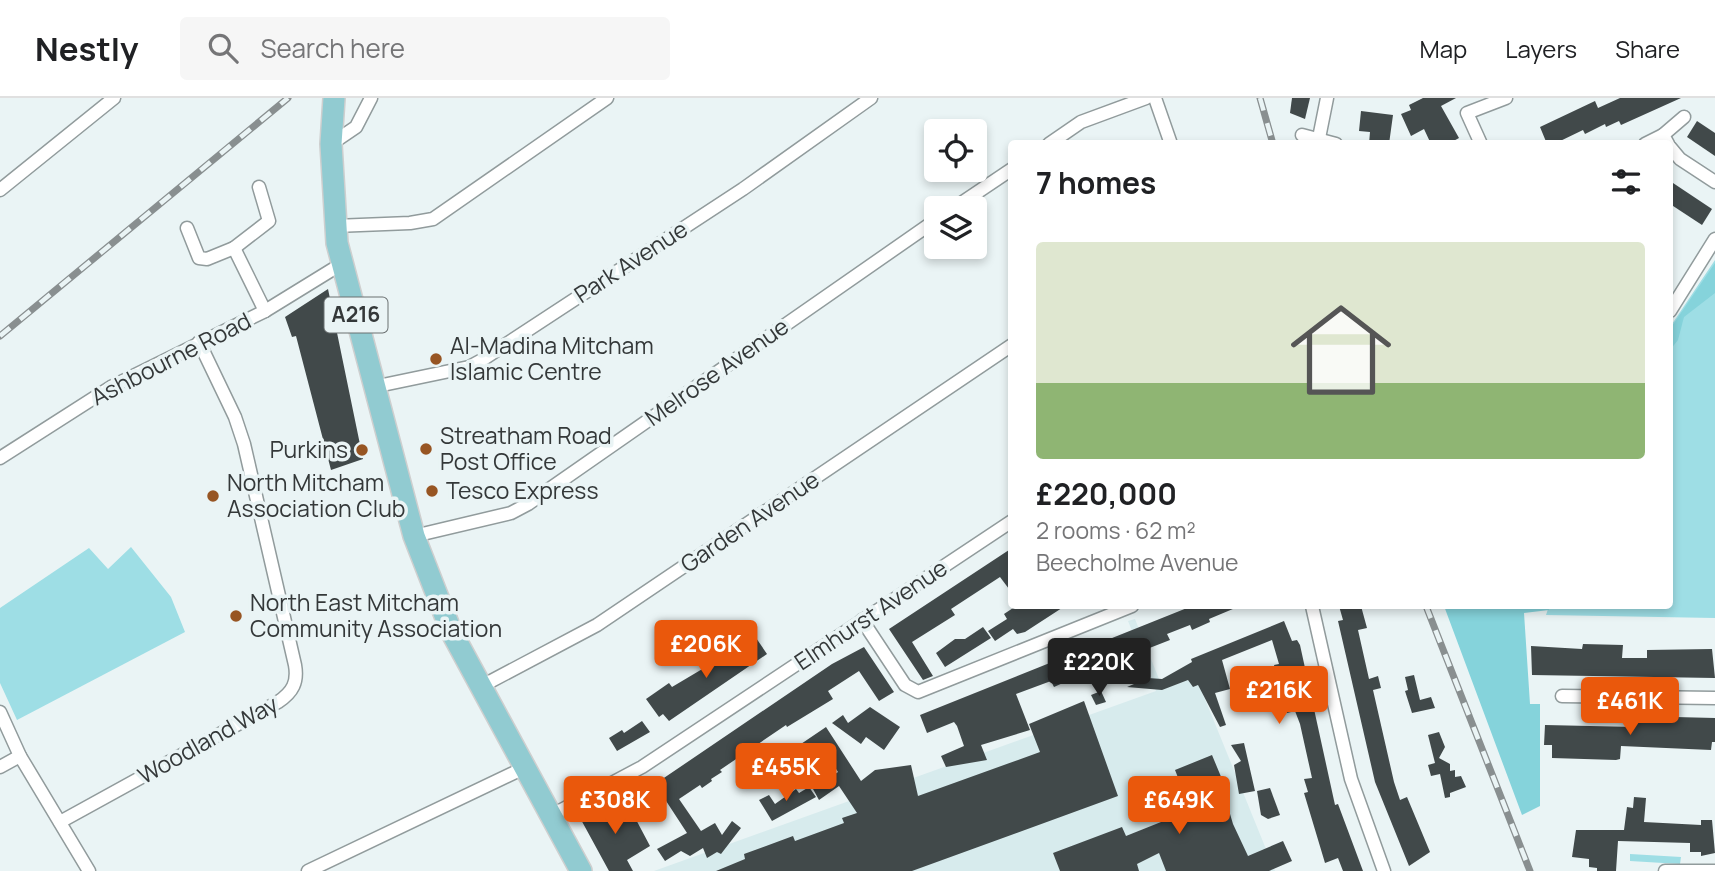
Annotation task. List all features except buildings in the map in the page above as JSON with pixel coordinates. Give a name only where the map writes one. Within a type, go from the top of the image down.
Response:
[{"type":"main road","name":"A216","points":[[334,98],[331,144],[335,226],[373,387],[414,536],[438,602],[480,687],[581,871]]},
{"type":"street","points":[[0,190],[114,98]]},
{"type":"street","points":[[331,144],[356,127],[371,98]]},
{"type":"street","points":[[335,226],[433,219],[607,98]]},
{"type":"street","name":"Park Avenue","points":[[373,387],[469,367],[482,360],[743,189],[871,98]]},
{"type":"street","points":[[1055,140],[1081,122],[1146,98]]},
{"type":"street","points":[[1155,98],[1170,140]]},
{"type":"street","points":[[1320,138],[1327,98]]},
{"type":"street","points":[[1479,140],[1467,113],[1506,98]]},
{"type":"street","points":[[1668,140],[1684,117]]},
{"type":"street","points":[[1302,135],[1325,140]]},
{"type":"street","points":[[1673,149],[1681,159],[1715,182]]},
{"type":"street","points":[[972,196],[1008,172]]},
{"type":"street","points":[[187,228],[199,258],[207,259],[234,248],[269,221],[259,187]]},
{"type":"street","name":"Melrose Avenue","points":[[414,536],[511,513],[528,504],[924,228]]},
{"type":"street","points":[[1673,306],[1715,239]]},
{"type":"street","points":[[234,248],[265,311]]},
{"type":"street","name":"Ashbourne Road","points":[[0,458],[111,387],[265,311],[343,263]]},
{"type":"street","name":"Woodland Way","points":[[60,822],[278,702],[292,691],[296,681],[295,665],[244,444],[235,417],[199,342]]},
{"type":"street","name":"Garden Avenue","points":[[480,687],[597,625],[1008,348]]},
{"type":"street","name":"Elmhurst Avenue","points":[[550,816],[642,767],[1008,525]]},
{"type":"street","points":[[862,620],[905,685],[918,692],[1125,609]]},
{"type":"street","points":[[1313,609],[1351,779],[1384,871]]},
{"type":"street","points":[[1562,696],[1715,698]]},
{"type":"street","points":[[0,712],[19,756],[89,871]]},
{"type":"street","points":[[0,767],[19,756]]},
{"type":"street","points":[[308,871],[524,768]]},
{"type":"street","points":[[1665,871],[1715,871]]},
{"type":"shaded area","points":[[1715,260],[1715,618],[1546,615],[1548,609],[1673,609],[1673,323]]},
{"type":"shaded area","points":[[1715,263],[1715,293],[1684,317],[1678,340],[1673,346],[1673,325]]},
{"type":"shaded area","points":[[131,547],[171,597],[185,632],[17,720],[0,683],[0,608],[89,548],[108,569]]},
{"type":"shaded area","points":[[1445,609],[1549,609],[1524,613],[1530,704],[1540,704],[1540,806],[1522,815]]},
{"type":"shaded area","points":[[1135,619],[1163,689],[1196,677],[1275,871],[654,871],[1156,691],[1128,621]]},
{"type":"shaded area","points":[[1630,854],[1681,857],[1680,864],[1630,861]]},
{"type":"railway","points":[[0,336],[288,98]]},
{"type":"railway","points":[[1260,98],[1272,140]]},
{"type":"railway","points":[[1427,609],[1530,871]]},
{"type":"place","name":"Al-Madina Mitcham Islamic Centre","points":[[436,359]]},
{"type":"place","name":"Streatham Road Post Office","points":[[426,449]]},
{"type":"place","name":"Purkins","points":[[362,450]]},
{"type":"place","name":"Tesco Express","points":[[432,491]]},
{"type":"place","name":"North Mitcham Association Club","points":[[213,496]]},
{"type":"place","name":"North East Mitcham Community Association","points":[[236,616]]}]
